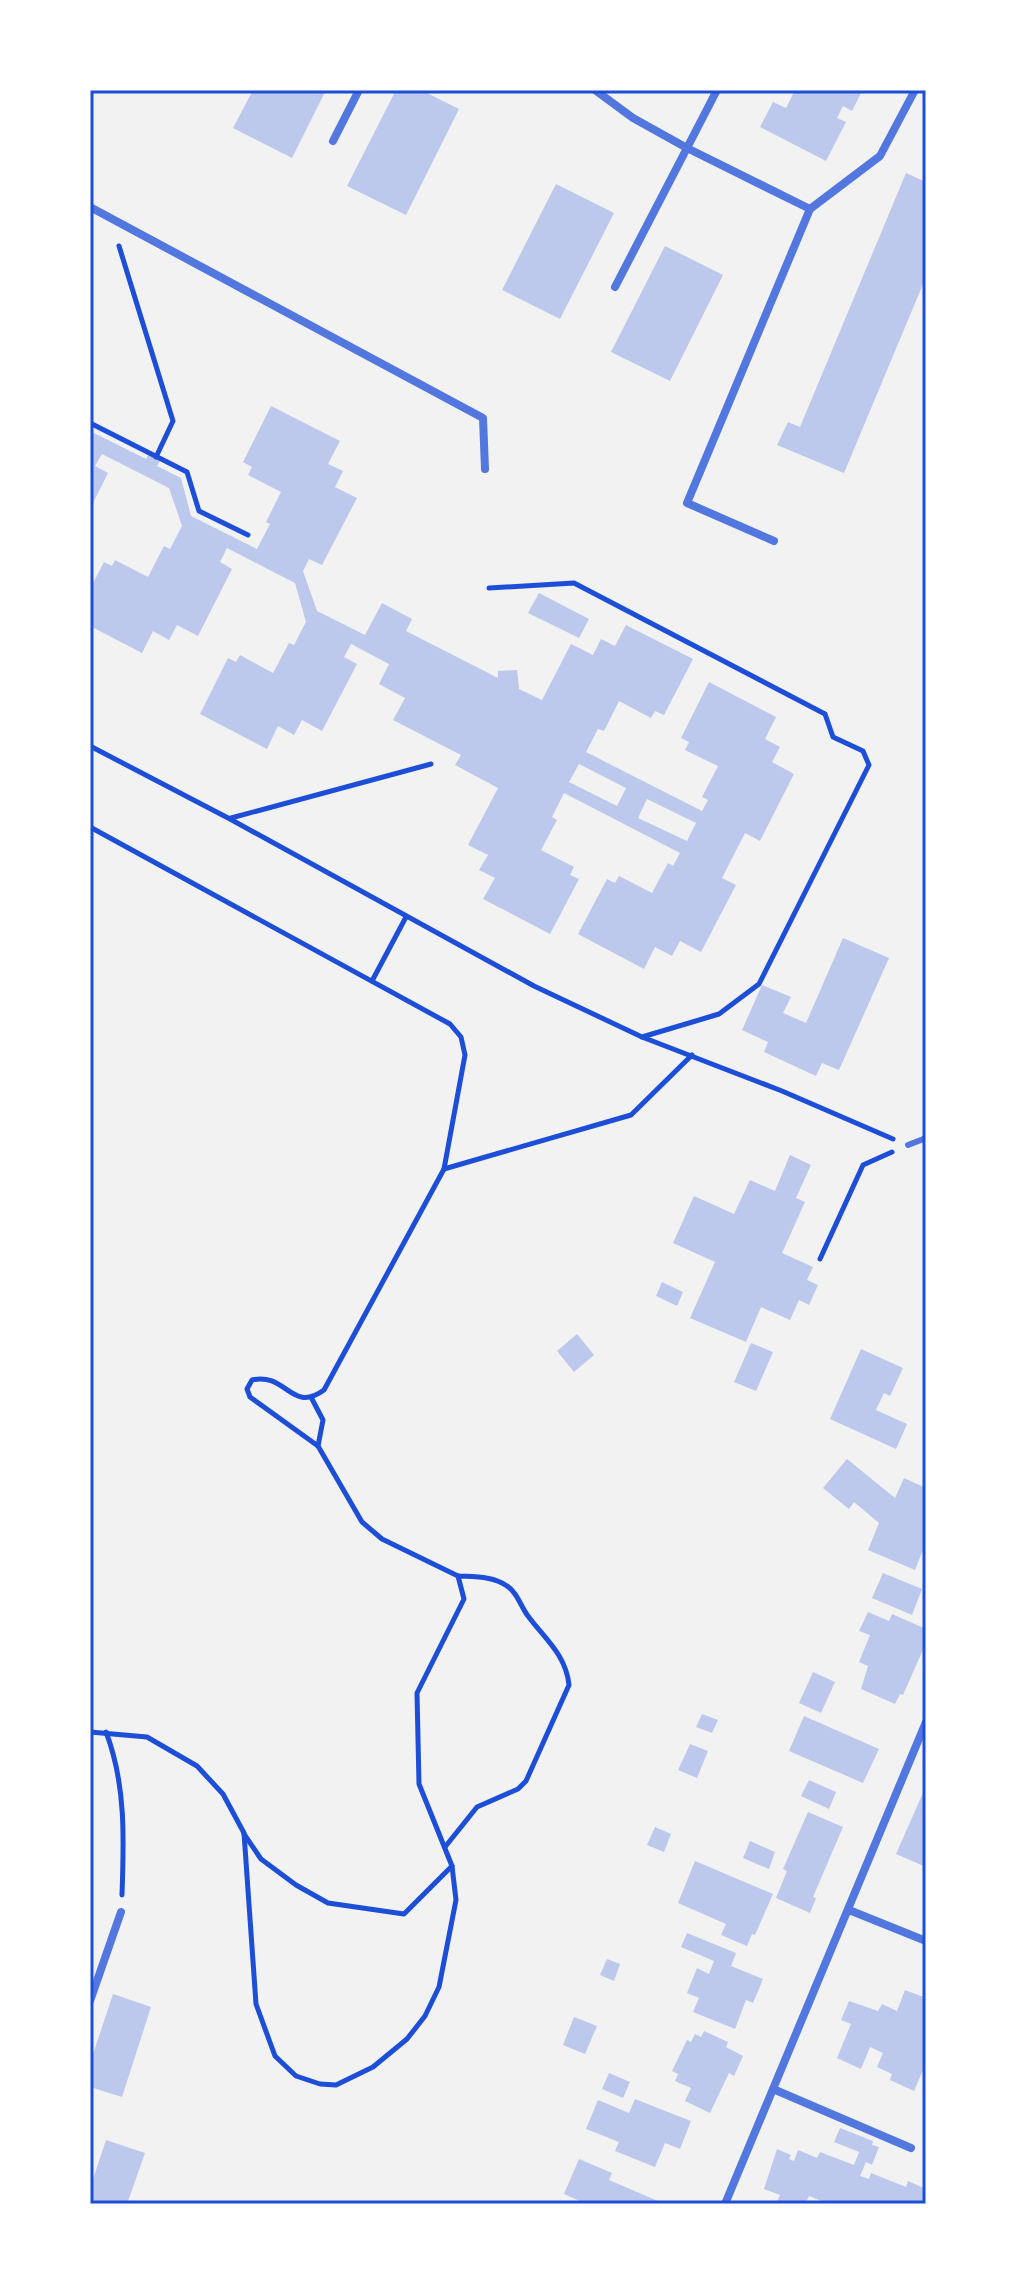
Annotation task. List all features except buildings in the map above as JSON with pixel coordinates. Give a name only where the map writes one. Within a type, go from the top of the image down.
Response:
[{"type":"street","points":[[333,141],[359,90]]},
{"type":"street","points":[[595,90],[633,118],[687,148],[810,209]]},
{"type":"street","points":[[615,287],[717,90]]},
{"type":"street","points":[[774,541],[687,503],[810,209],[880,156],[915,90]]},
{"type":"street","points":[[90,207],[483,418],[485,469]]},
{"type":"street","points":[[725,2204],[926,1722]]},
{"type":"street","points":[[849,1910],[926,1941]]},
{"type":"street","points":[[90,2001],[121,1912]]},
{"type":"street","points":[[773,2089],[911,2148]]},
{"type":"lane","points":[[908,1145],[926,1138]]},
{"type":"path","points":[[111,219],[173,421],[156,457]]},
{"type":"path","points":[[90,423],[187,472],[199,511],[248,535]]},
{"type":"path","points":[[489,588],[574,583],[825,714],[833,737],[863,751],[869,765],[759,984],[719,1014],[642,1037]]},
{"type":"path","points":[[90,755],[92,747],[534,986],[642,1037],[782,1091],[908,1145]]},
{"type":"path","points":[[230,819],[431,764]]},
{"type":"path","points":[[90,827],[450,1024],[461,1037],[465,1055],[444,1169],[324,1390],[312,1399],[299,1398],[277,1382],[259,1378],[252,1380],[247,1389],[250,1397],[318,1446],[362,1522],[382,1539],[458,1576],[493,1579],[510,1587],[526,1615],[555,1647],[567,1669],[569,1685],[526,1781],[518,1789],[477,1807],[444,1847]]},
{"type":"path","points":[[372,981],[406,917]]},
{"type":"path","points":[[444,1169],[631,1115],[692,1055]]},
{"type":"path","points":[[820,1259],[863,1165],[908,1145]]},
{"type":"path","points":[[312,1399],[323,1420],[318,1446]]},
{"type":"path","points":[[244,1833],[256,2004],[275,2056],[296,2076],[320,2084],[336,2085],[373,2067],[407,2039],[425,2016],[439,1987],[456,1900],[452,1866],[419,1784],[417,1693],[464,1599],[458,1576]]},
{"type":"path","points":[[90,1732],[147,1737],[197,1766],[223,1794],[261,1859],[296,1885],[328,1903],[404,1914],[452,1866]]},
{"type":"path","points":[[106,1732],[115,1754],[120,1784],[124,1841],[121,1912]]}]
